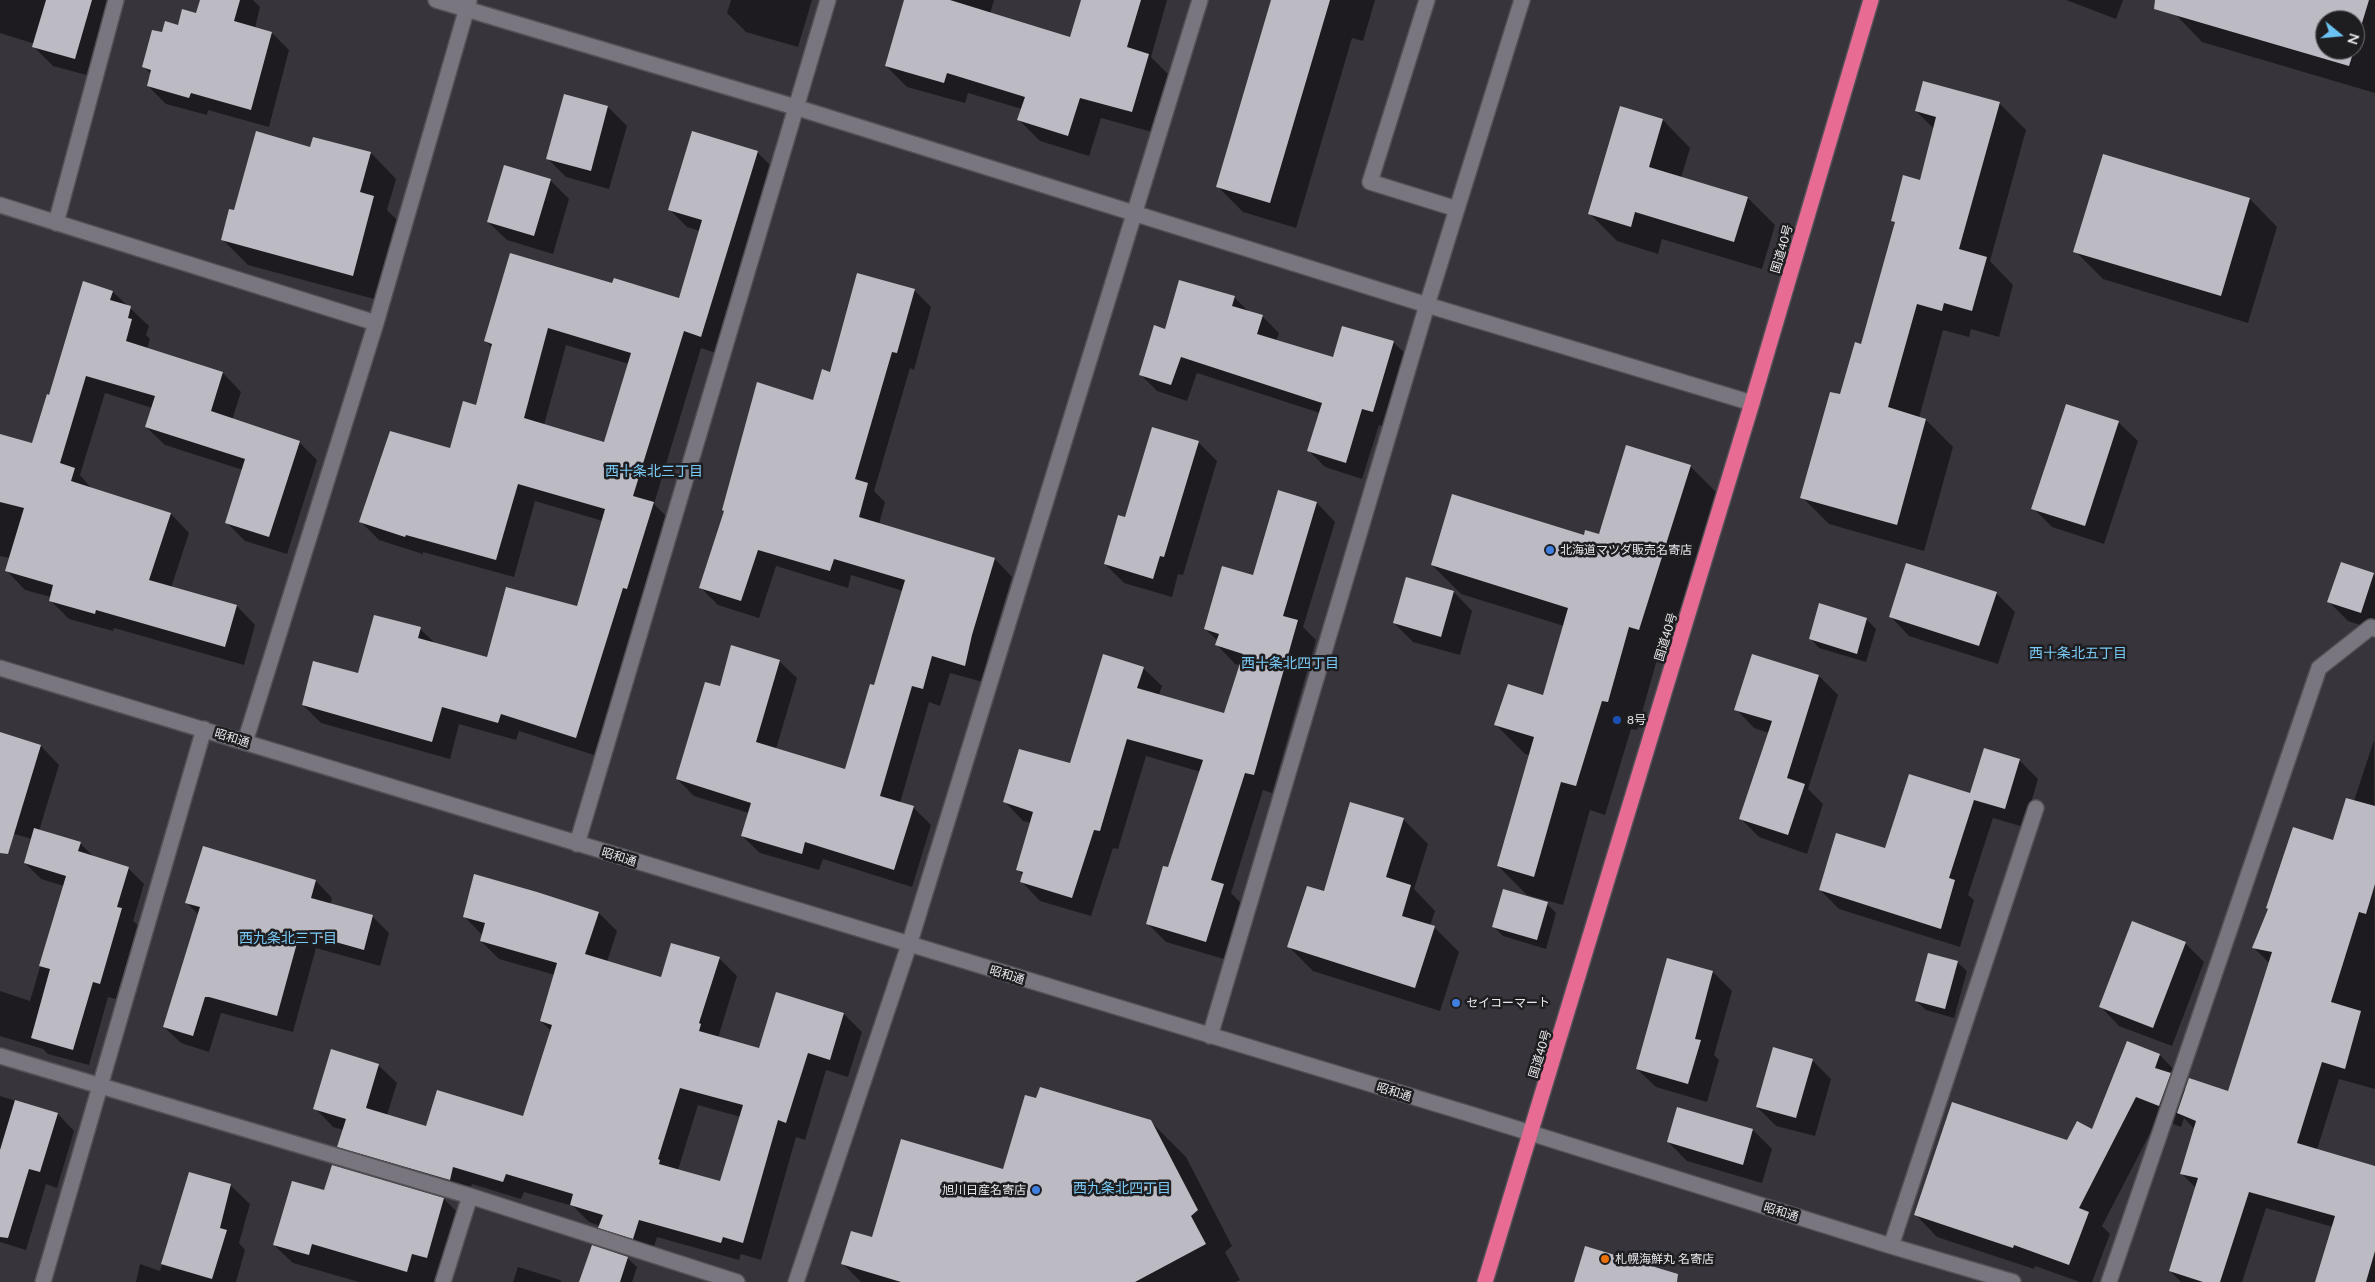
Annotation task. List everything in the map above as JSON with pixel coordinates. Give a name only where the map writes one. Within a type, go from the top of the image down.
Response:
[{"type":"highway","name":"国道40号","points":[[1485,1282],[1532,1133],[1752,403],[1870,0]]},
{"type":"street","points":[[56,223],[116,0]]},
{"type":"street","points":[[436,0],[468,5],[1135,212],[1427,305],[1752,403]]},
{"type":"street","points":[[577,844],[828,0]]},
{"type":"street","points":[[796,1282],[908,945],[1200,0]]},
{"type":"street","points":[[1426,0],[1370,182],[1457,209]]},
{"type":"street","points":[[1210,1036],[1427,305],[1522,0]]},
{"type":"street","points":[[245,742],[376,323],[468,5]]},
{"type":"street","points":[[0,205],[376,323]]},
{"type":"street","points":[[2109,1282],[2319,668],[2371,627],[2375,629]]},
{"type":"street","name":"昭和通","points":[[0,668],[1532,1133],[1891,1246],[2013,1282]]},
{"type":"street","points":[[42,1282],[101,1086],[204,729]]},
{"type":"street","points":[[1891,1246],[2036,808]]},
{"type":"street","points":[[0,1056],[470,1196],[737,1282]]},
{"type":"street","points":[[443,1282],[470,1196]]},
{"type":"building","points":[[46,0],[92,0],[75,59],[32,47]]},
{"type":"building","points":[[200,0],[240,0],[234,21],[272,32],[251,110],[191,93],[189,98],[147,86],[151,70],[142,67],[152,30],[162,32],[165,21],[178,25],[182,9],[196,13]]},
{"type":"building","points":[[904,0],[950,0],[1070,37],[1081,0],[1141,0],[1127,47],[1149,54],[1132,112],[1080,98],[1068,136],[1017,120],[1025,97],[947,73],[944,83],[885,66]]},
{"type":"building","points":[[1271,0],[1330,0],[1270,203],[1216,187]]},
{"type":"building","points":[[2155,0],[2369,0],[2365,13],[2365,10],[2315,10],[2315,56],[2154,9]]},
{"type":"building","points":[[2328,60],[2351,60],[2349,66]]},
{"type":"building","points":[[1923,81],[2000,102],[1959,249],[1987,257],[1972,311],[1944,303],[1942,311],[1917,304],[1888,407],[1926,419],[1897,525],[1800,498],[1830,392],[1840,394],[1855,342],[1861,344],[1895,222],[1891,221],[1903,175],[1920,180],[1936,117],[1915,111]]},
{"type":"building","points":[[564,94],[608,106],[591,171],[546,159]]},
{"type":"building","points":[[1620,106],[1663,119],[1649,167],[1748,197],[1734,242],[1635,212],[1631,227],[1588,214]]},
{"type":"building","points":[[256,131],[310,147],[313,137],[371,152],[360,192],[374,196],[353,276],[221,240],[229,209],[234,210]]},
{"type":"building","points":[[692,131],[758,151],[701,337],[684,331],[633,496],[654,502],[627,589],[623,588],[576,738],[501,714],[498,723],[442,707],[432,742],[302,705],[313,661],[358,673],[374,615],[421,627],[418,638],[487,657],[506,587],[577,606],[605,509],[518,484],[496,560],[406,535],[405,537],[359,522],[390,431],[450,448],[463,401],[476,405],[492,344],[484,341],[510,253],[612,283],[614,278],[679,298],[702,220],[668,210]],"holes":[[[548,328],[631,353],[604,442],[524,418]]]},
{"type":"building","points":[[2103,154],[2250,198],[2221,296],[2073,252]]},
{"type":"building","points":[[504,165],[551,179],[534,236],[487,222]]},
{"type":"building","points":[[857,273],[915,289],[897,353],[892,352],[855,479],[868,483],[859,517],[995,558],[972,635],[965,666],[932,656],[923,689],[912,686],[880,796],[914,806],[894,870],[805,842],[802,854],[741,836],[751,803],[676,779],[705,682],[720,686],[731,645],[780,660],[756,742],[845,769],[870,684],[874,685],[905,580],[834,559],[830,571],[758,550],[741,601],[699,588],[724,511],[722,510],[757,382],[813,400],[822,369],[830,372]]},
{"type":"building","points":[[1179,280],[1235,296],[1232,306],[1263,315],[1257,334],[1333,357],[1342,326],[1394,341],[1373,412],[1362,409],[1346,463],[1307,451],[1322,403],[1181,357],[1171,385],[1139,375],[1154,325],[1165,329]]},
{"type":"building","points":[[83,281],[113,291],[110,300],[131,306],[128,318],[132,319],[126,341],[223,372],[211,411],[300,441],[269,537],[225,523],[245,459],[145,427],[155,396],[86,376],[60,463],[75,468],[71,481],[171,513],[149,580],[237,605],[225,647],[96,610],[95,614],[49,601],[53,585],[5,571],[24,508],[0,502],[0,434],[32,443],[47,394],[49,395]]},
{"type":"building","points":[[2066,404],[2119,421],[2085,526],[2031,509]]},
{"type":"building","points":[[1152,427],[1199,441],[1164,557],[1160,556],[1153,579],[1104,564],[1118,515],[1125,517]]},
{"type":"building","points":[[1626,445],[1691,465],[1639,630],[1629,627],[1608,702],[1602,701],[1576,786],[1561,782],[1534,877],[1497,866],[1534,737],[1494,725],[1508,684],[1543,695],[1568,608],[1431,565],[1452,494],[1584,535],[1585,530],[1599,534]]},
{"type":"building","points":[[1278,490],[1317,502],[1283,616],[1298,620],[1254,775],[1245,773],[1211,880],[1224,884],[1206,942],[1146,924],[1163,866],[1168,867],[1203,760],[1127,739],[1100,831],[1094,830],[1072,898],[1020,882],[1023,872],[1016,870],[1033,812],[1003,802],[1019,749],[1070,763],[1103,654],[1144,667],[1137,688],[1224,713],[1243,654],[1215,645],[1219,634],[1204,629],[1222,566],[1253,575]]},
{"type":"building","points":[[2341,562],[2374,573],[2361,613],[2327,602]]},
{"type":"building","points":[[1906,563],[1997,592],[1979,646],[1889,617]]},
{"type":"building","points":[[1406,577],[1454,591],[1441,637],[1393,623]]},
{"type":"building","points":[[1819,603],[1867,618],[1857,654],[1809,639]]},
{"type":"building","points":[[1752,654],[1819,675],[1787,778],[1805,784],[1788,835],[1739,819],[1772,721],[1734,710]]},
{"type":"building","points":[[0,732],[41,745],[8,854],[0,853]]},
{"type":"building","points":[[1984,748],[2020,759],[2005,809],[1974,800],[1949,878],[1955,880],[1941,929],[1819,890],[1836,833],[1885,848],[1909,774],[1970,793]]},
{"type":"building","points":[[2346,798],[2375,806],[2375,884],[2366,914],[2359,912],[2331,1002],[2361,1011],[2345,1069],[2322,1062],[2297,1143],[2375,1166],[2375,1251],[2366,1282],[2315,1282],[2335,1216],[2249,1192],[2220,1282],[2203,1282],[2169,1271],[2198,1178],[2180,1174],[2196,1121],[2177,1113],[2189,1078],[2228,1091],[2272,952],[2252,948],[2268,909],[2266,908],[2293,827],[2333,840]]},
{"type":"building","points":[[1350,802],[1404,818],[1386,877],[1411,885],[1402,916],[1435,926],[1415,988],[1287,947],[1307,886],[1324,891]]},
{"type":"building","points":[[34,828],[81,842],[78,851],[129,867],[117,907],[122,908],[100,984],[93,982],[73,1050],[31,1038],[50,969],[39,966],[66,876],[24,863]]},
{"type":"building","points":[[203,846],[316,880],[311,898],[373,915],[364,950],[300,932],[277,1016],[205,997],[193,1036],[163,1027],[200,907],[185,903]]},
{"type":"building","points":[[474,874],[599,912],[585,954],[661,977],[671,943],[720,957],[699,1023],[701,1024],[699,1031],[759,1048],[776,992],[844,1013],[830,1060],[808,1053],[786,1123],[778,1120],[743,1243],[723,1237],[721,1243],[639,1220],[633,1239],[598,1228],[603,1215],[570,1205],[573,1194],[506,1174],[503,1182],[453,1167],[450,1180],[337,1147],[346,1119],[313,1109],[331,1049],[379,1064],[366,1108],[426,1126],[437,1090],[523,1116],[552,1025],[540,1021],[557,963],[480,941],[485,923],[463,917]],"holes":[[[680,1088],[743,1105],[720,1181],[659,1164],[660,1160],[658,1159]]]},
{"type":"building","points":[[1503,889],[1548,902],[1537,940],[1492,927]]},
{"type":"building","points":[[2132,921],[2186,942],[2153,1028],[2099,1007]]},
{"type":"building","points":[[1928,953],[1958,961],[1945,1009],[1915,1001]]},
{"type":"building","points":[[1667,958],[1713,971],[1695,1039],[1701,1040],[1688,1084],[1636,1069]]},
{"type":"building","points":[[2127,1041],[2160,1054],[2155,1068],[2171,1073],[2159,1106],[2136,1097],[2079,1208],[2089,1212],[2069,1265],[2014,1245],[2013,1248],[1914,1215],[1952,1102],[2067,1140],[2077,1121],[2092,1129]]},
{"type":"building","points":[[1773,1047],[1813,1059],[1796,1118],[1756,1107]]},
{"type":"building","name":"旭川日産名寄店","points":[[1040,1087],[1151,1120],[1198,1210],[1191,1216],[1206,1244],[1135,1282],[901,1282],[841,1264],[851,1231],[872,1237],[901,1139],[1003,1169],[1025,1095],[1036,1098]]},
{"type":"building","points":[[15,1100],[58,1113],[40,1172],[29,1169],[8,1238],[0,1237],[0,1150]]},
{"type":"building","points":[[1677,1107],[1753,1129],[1743,1165],[1667,1142]]},
{"type":"building","points":[[332,1165],[444,1198],[427,1258],[412,1254],[407,1272],[312,1244],[309,1255],[273,1245],[292,1181],[324,1190]]},
{"type":"building","points":[[189,1172],[231,1184],[220,1228],[227,1230],[212,1279],[161,1264]]},
{"type":"building","points":[[592,1245],[628,1257],[620,1282],[579,1282]]},
{"type":"building","name":"札幌海鮮丸 名寄店","points":[[1585,1246],[1678,1274],[1677,1282],[1574,1282]]},
{"type":"place","name":"北海道マツダ販売名寄店","points":[[1550,550]]},
{"type":"place","name":"8号","points":[[1617,720]]},
{"type":"place","name":"セイコーマート","points":[[1456,1003]]},
{"type":"place","name":"旭川日産名寄店","points":[[1036,1190]]},
{"type":"place","name":"札幌海鮮丸 名寄店","points":[[1605,1259]]},
{"type":"district","name":"西十条北三丁目","points":[[654,471]]},
{"type":"district","name":"西十条北五丁目","points":[[2078,653]]},
{"type":"district","name":"西十条北四丁目","points":[[1290,663]]},
{"type":"district","name":"西九条北三丁目","points":[[288,938]]},
{"type":"district","name":"西九条北四丁目","points":[[1122,1188]]}]
